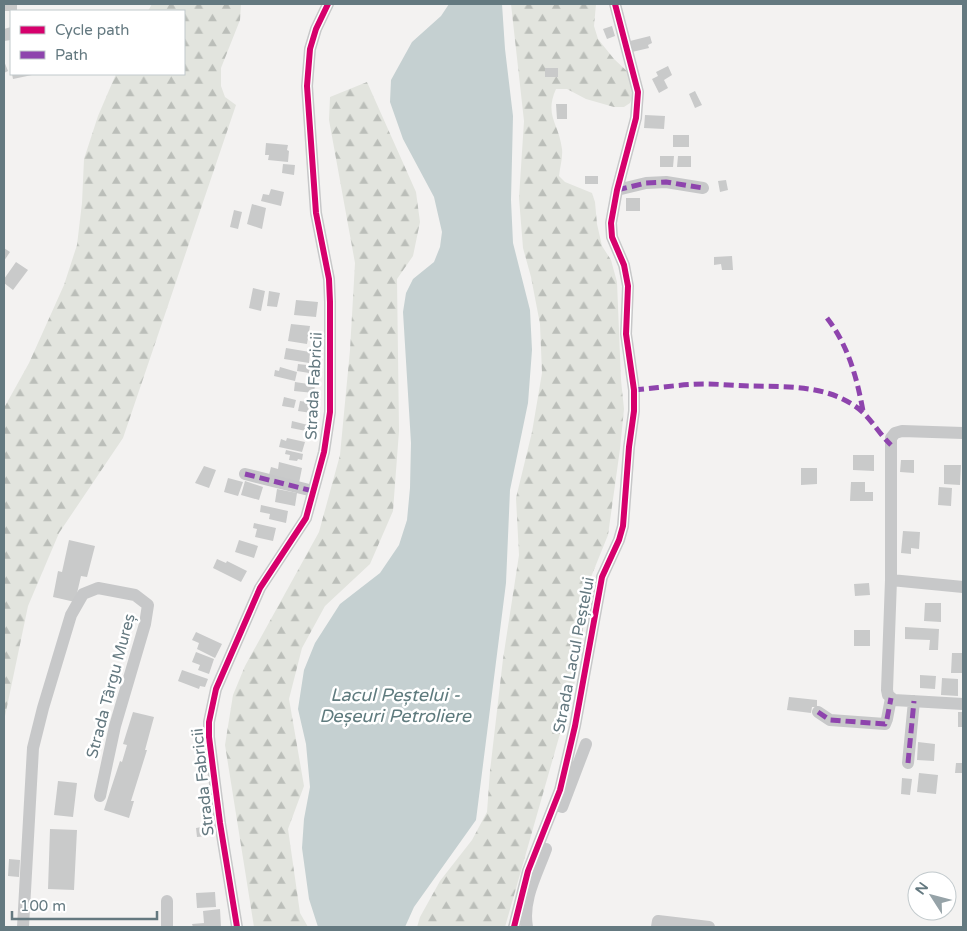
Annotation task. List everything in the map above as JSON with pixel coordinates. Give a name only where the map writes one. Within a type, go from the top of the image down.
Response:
[{"type":"street","name":"Strada Fabricii","points":[[237,927],[220,823],[209,737],[209,722],[216,689],[255,598],[306,518],[324,452],[330,412],[329,279],[316,213],[306,86],[310,49],[328,4]]},
{"type":"street","name":"Strada Lacul Peștelui","points":[[514,927],[528,871],[560,790],[602,577],[619,540],[623,526],[629,446],[634,411],[634,390],[626,334],[628,286],[624,265],[612,237],[611,223],[617,190],[636,118],[638,92],[615,4]]},
{"type":"street","points":[[617,190],[646,183],[666,182],[703,188]]},
{"type":"street","points":[[818,712],[830,720],[885,724],[891,698],[887,690],[891,580],[891,438],[895,433],[902,431],[963,433]]},
{"type":"street","points":[[246,474],[313,491]]},
{"type":"street","points":[[891,580],[963,587]]},
{"type":"street","name":"Strada Târgu Mureș","points":[[23,927],[33,748],[71,615],[83,594],[98,588],[135,595],[148,605],[145,624],[115,726],[100,796]]},
{"type":"street","points":[[891,698],[894,700],[963,704]]},
{"type":"street","points":[[908,763],[914,701]]},
{"type":"street","points":[[527,927],[525,913],[529,895],[586,744]]},
{"type":"street","points":[[167,901],[167,927]]},
{"type":"street","points":[[657,927],[658,921],[709,927]]},
{"type":"green space","points":[[152,4],[241,4],[240,20],[221,68],[221,86],[225,97],[236,105],[123,438],[59,533],[28,606],[4,721],[4,408],[29,363],[64,285],[77,245],[82,203],[84,159],[98,116],[116,75],[185,75],[185,10],[149,10]]},
{"type":"green space","points":[[511,4],[596,4],[594,26],[598,39],[614,59],[629,73],[634,93],[630,103],[624,107],[614,107],[586,99],[567,89],[556,89],[551,106],[562,149],[559,176],[565,182],[592,193],[602,246],[611,260],[617,282],[624,409],[620,449],[608,535],[591,577],[575,681],[505,927],[417,927],[420,917],[440,881],[472,840],[487,812],[503,659],[519,555],[516,498],[532,432],[542,373],[540,324],[523,248],[519,198],[524,121]]},
{"type":"green space","points":[[367,82],[416,192],[420,222],[413,256],[397,279],[399,431],[393,511],[370,564],[325,606],[302,648],[289,699],[304,786],[288,829],[300,913],[308,927],[254,927],[225,745],[233,695],[245,666],[319,532],[340,455],[350,350],[355,263],[329,120],[330,97]]},
{"type":"water","name":"Lacul Peștelui - Deșeuri Petroliere","points":[[449,4],[502,4],[513,116],[511,200],[513,243],[530,310],[532,350],[528,403],[510,490],[506,583],[476,820],[414,907],[405,927],[318,927],[309,899],[302,848],[304,819],[310,787],[306,744],[298,709],[304,670],[315,643],[340,604],[380,573],[399,545],[407,520],[411,443],[403,312],[406,293],[413,279],[434,262],[440,247],[442,232],[434,197],[403,139],[390,102],[391,80],[412,42],[441,16]]},
{"type":"building","points":[[4,4],[17,4],[17,10],[4,11]]},
{"type":"building","points":[[612,26],[615,36],[607,39],[603,29]]},
{"type":"building","points":[[10,27],[10,40],[4,41],[4,29]]},
{"type":"building","points":[[650,36],[652,43],[648,45],[649,48],[632,52],[630,41]]},
{"type":"building","points":[[4,61],[8,71],[4,73]]},
{"type":"building","points":[[668,66],[672,75],[664,80],[668,88],[659,93],[652,79],[658,76],[656,72]]},
{"type":"building","points":[[545,68],[558,68],[558,77],[545,77]]},
{"type":"building","points":[[12,75],[32,75],[13,79]]},
{"type":"building","points":[[695,91],[702,105],[695,108],[689,94]]},
{"type":"building","points":[[556,104],[567,104],[567,119],[557,119]]},
{"type":"building","points":[[645,115],[665,116],[664,129],[644,128]]},
{"type":"building","points":[[673,135],[689,135],[689,147],[673,147]]},
{"type":"building","points":[[266,143],[288,145],[288,162],[268,160],[269,155],[265,155]]},
{"type":"building","points":[[660,156],[674,156],[673,167],[660,167]]},
{"type":"building","points":[[678,156],[691,156],[691,167],[677,167]]},
{"type":"building","points":[[283,164],[295,165],[294,175],[282,173]]},
{"type":"building","points":[[585,176],[598,176],[598,184],[585,184]]},
{"type":"building","points":[[726,180],[728,190],[720,192],[718,181]]},
{"type":"building","points":[[271,189],[284,192],[281,206],[261,201],[263,194],[269,195]]},
{"type":"building","points":[[626,198],[640,198],[640,211],[626,211]]},
{"type":"building","points":[[252,204],[266,208],[262,229],[247,224]]},
{"type":"building","points":[[234,210],[242,212],[238,229],[230,227]]},
{"type":"building","points":[[4,248],[10,252],[4,261]]},
{"type":"building","points":[[732,256],[733,270],[722,270],[721,264],[714,265],[714,257]]},
{"type":"building","points":[[16,262],[28,270],[13,290],[4,283],[4,279]]},
{"type":"building","points":[[253,288],[265,291],[261,311],[249,308]]},
{"type":"building","points":[[269,291],[280,293],[277,307],[267,306]]},
{"type":"building","points":[[296,300],[318,302],[316,317],[294,315]]},
{"type":"building","points":[[291,324],[310,326],[307,344],[288,341]]},
{"type":"building","points":[[286,348],[310,352],[309,363],[284,359]]},
{"type":"building","points":[[298,364],[316,366],[315,374],[297,371]]},
{"type":"building","points":[[280,367],[297,372],[295,381],[274,376],[275,370],[279,371]]},
{"type":"building","points":[[295,382],[315,385],[314,393],[294,391]]},
{"type":"building","points":[[284,397],[296,400],[294,408],[282,406]]},
{"type":"building","points":[[300,401],[319,404],[318,414],[298,411]]},
{"type":"building","points":[[292,421],[308,425],[306,431],[291,428]]},
{"type":"building","points":[[287,438],[305,442],[302,452],[279,447],[281,439],[286,441]]},
{"type":"building","points":[[286,450],[303,454],[302,460],[289,460],[290,455],[285,454]]},
{"type":"building","points":[[853,455],[874,455],[874,471],[853,470]]},
{"type":"building","points":[[901,460],[914,460],[914,473],[900,472]]},
{"type":"building","points":[[279,462],[302,468],[299,483],[269,475],[271,467],[278,469]]},
{"type":"building","points":[[944,465],[961,465],[960,485],[944,484]]},
{"type":"building","points":[[204,466],[216,470],[209,488],[195,483]]},
{"type":"building","points":[[801,468],[817,468],[817,484],[801,485]]},
{"type":"building","points":[[228,478],[243,482],[238,496],[224,492]]},
{"type":"building","points":[[245,481],[263,487],[259,500],[241,495]]},
{"type":"building","points":[[851,482],[865,482],[865,492],[873,492],[873,501],[850,501]]},
{"type":"building","points":[[939,487],[952,488],[951,506],[938,505]]},
{"type":"building","points":[[277,489],[297,493],[295,506],[275,502]]},
{"type":"building","points":[[261,505],[288,511],[286,523],[269,519],[270,514],[260,512]]},
{"type":"building","points":[[254,523],[276,528],[273,541],[255,537],[257,529],[253,528]]},
{"type":"building","points":[[903,531],[920,532],[919,549],[911,548],[911,554],[901,553]]},
{"type":"building","points":[[69,540],[95,546],[87,577],[81,576],[75,602],[53,597],[58,571],[62,572]]},
{"type":"building","points":[[239,540],[258,546],[254,558],[235,552]]},
{"type":"building","points":[[217,559],[226,563],[227,561],[247,571],[241,582],[213,568]]},
{"type":"building","points":[[869,583],[870,595],[855,596],[854,584]]},
{"type":"building","points":[[925,603],[941,603],[941,622],[924,621]]},
{"type":"building","points":[[905,627],[939,629],[938,650],[929,650],[930,640],[905,639]]},
{"type":"building","points":[[854,630],[870,630],[870,646],[854,646]]},
{"type":"building","points":[[196,632],[222,644],[215,658],[197,649],[199,643],[192,640]]},
{"type":"building","points":[[196,652],[214,659],[209,674],[198,670],[200,665],[192,662]]},
{"type":"building","points":[[952,653],[963,653],[962,673],[951,673]]},
{"type":"building","points":[[182,670],[208,679],[205,687],[200,686],[199,689],[178,681]]},
{"type":"building","points":[[920,675],[936,676],[935,689],[920,688]]},
{"type":"building","points":[[942,678],[958,679],[958,696],[941,695]]},
{"type":"building","points":[[789,697],[817,700],[817,707],[812,707],[811,713],[787,710]]},
{"type":"building","points":[[133,712],[154,717],[145,750],[147,750],[131,801],[134,801],[129,818],[104,810],[120,761],[122,762],[127,745],[123,744]]},
{"type":"building","points":[[958,712],[963,712],[963,727],[958,727]]},
{"type":"building","points":[[918,742],[935,744],[934,761],[917,760]]},
{"type":"building","points":[[956,763],[963,763],[963,773],[955,773]]},
{"type":"building","points":[[919,773],[938,775],[936,794],[917,792]]},
{"type":"building","points":[[902,778],[912,779],[910,795],[901,794]]},
{"type":"building","points":[[58,781],[77,783],[73,817],[54,815]]},
{"type":"building","points":[[207,826],[208,836],[197,837],[196,828]]},
{"type":"building","points":[[50,829],[77,830],[74,890],[48,889]]},
{"type":"building","points":[[9,859],[20,860],[19,877],[8,876]]},
{"type":"building","points":[[215,892],[216,907],[197,908],[196,893]]},
{"type":"building","points":[[220,909],[221,927],[193,927],[192,924],[204,923],[203,911]]},
{"type":"marked path","points":[[617,190],[646,183],[666,182],[703,188]]},
{"type":"marked path","points":[[827,318],[841,339],[851,362],[863,411]]},
{"type":"marked path","points":[[634,390],[706,384],[792,387],[818,391],[831,394],[855,406],[891,445]]},
{"type":"marked path","points":[[245,474],[313,491]]},
{"type":"marked path","points":[[818,712],[830,720],[885,724],[891,698]]},
{"type":"marked path","points":[[908,763],[914,701]]},
{"type":"cycle path","points":[[237,927],[220,823],[209,737],[209,722],[216,689],[260,588],[306,518],[324,452],[330,412],[329,279],[316,213],[307,86],[310,49],[316,29],[328,4]]},
{"type":"cycle path","points":[[514,927],[528,871],[560,790],[575,726],[602,577],[619,540],[623,526],[629,447],[634,411],[634,390],[626,334],[628,286],[624,265],[612,237],[611,223],[617,190],[636,118],[638,92],[615,4]]}]
